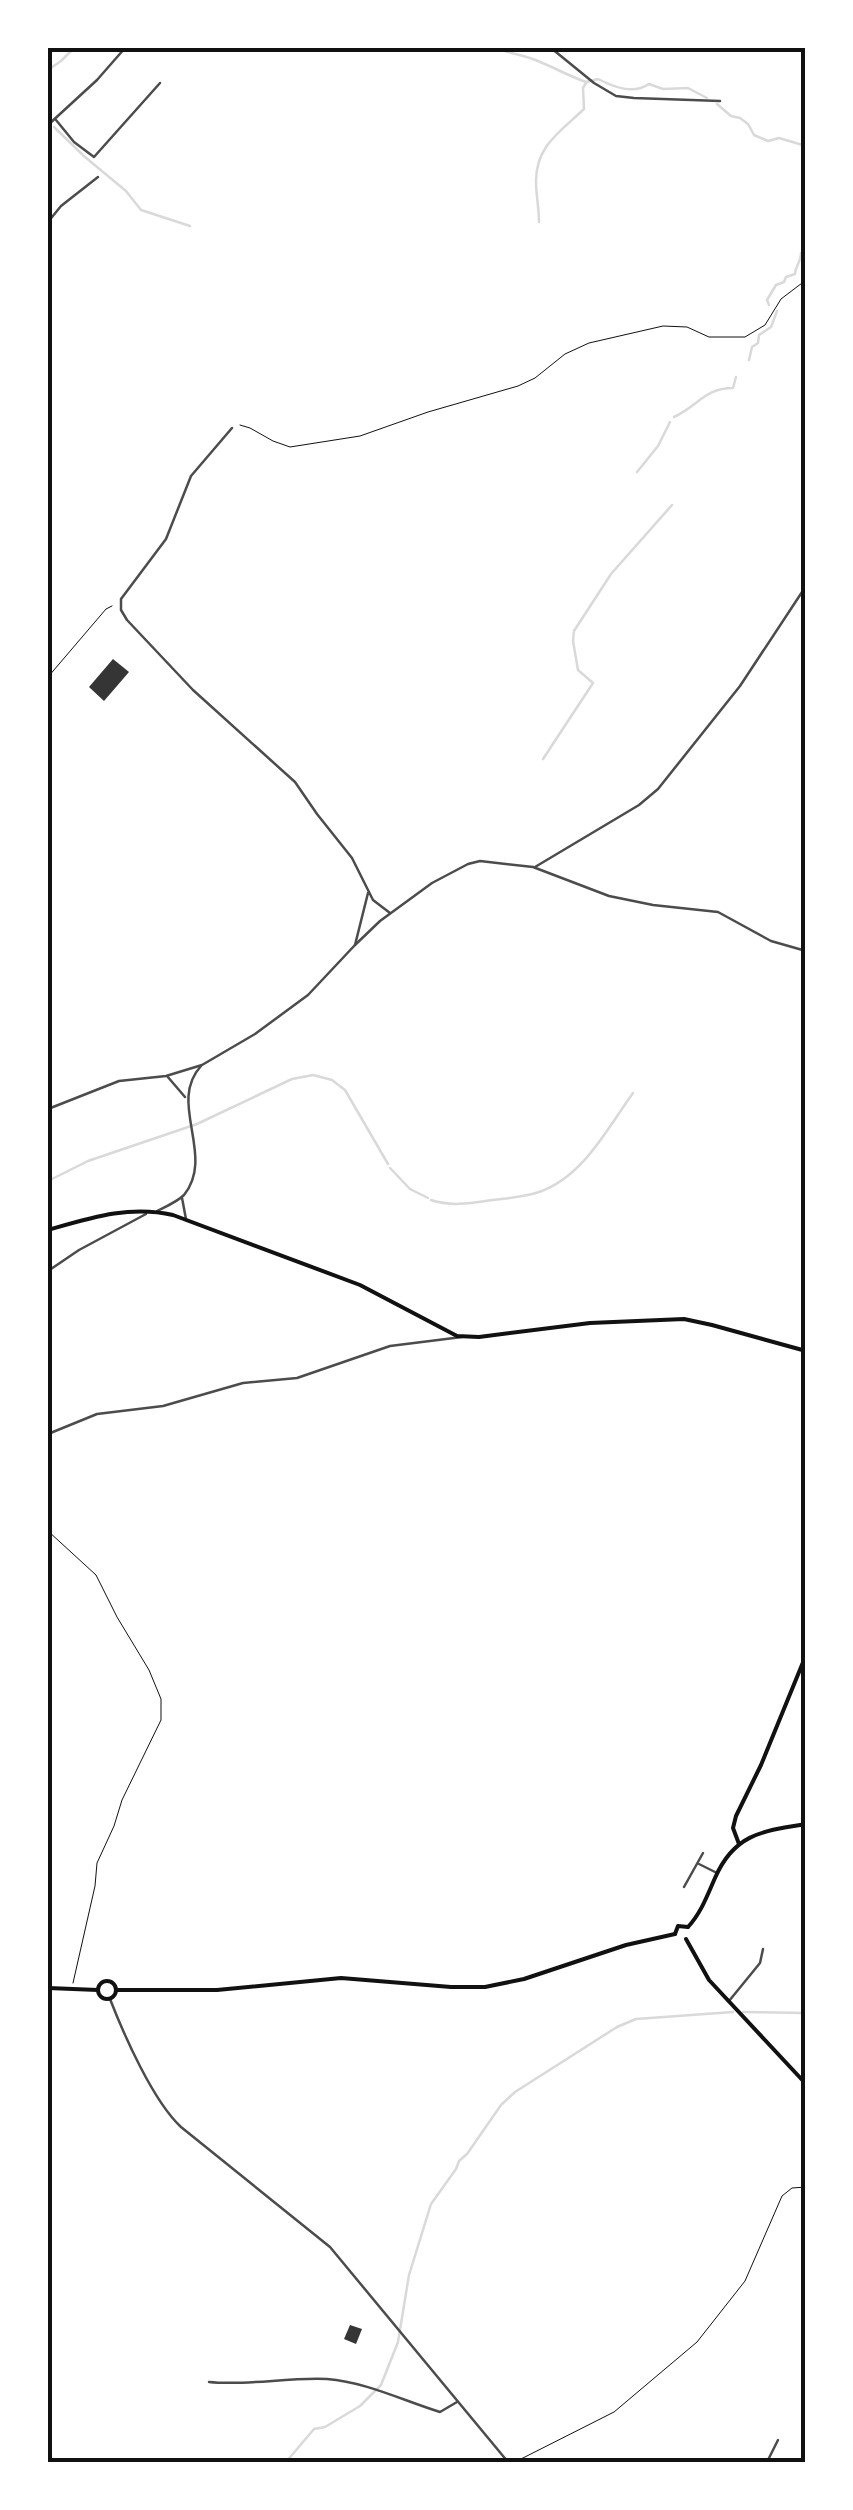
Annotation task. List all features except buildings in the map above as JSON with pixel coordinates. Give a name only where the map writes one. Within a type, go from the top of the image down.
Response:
[{"type":"main road","points":[[48,1230],[116,1212],[154,1211],[360,1286],[464,1337],[590,1323],[684,1320],[712,1324],[806,1352]]},
{"type":"main road","points":[[738,1844],[733,1828],[736,1816],[755,1780],[806,1655]]},
{"type":"main road","points":[[675,1934],[680,1940],[690,1935],[688,1927],[703,1906],[727,1855],[738,1844],[806,1824]]},
{"type":"main road","points":[[675,1934],[678,1926],[688,1927]]},
{"type":"main road","points":[[116,1990],[217,1990],[324,1979],[496,1986],[626,1945],[675,1934]]},
{"type":"main road","points":[[686,1939],[709,1980],[806,2084]]},
{"type":"main road","points":[[98,1990],[107,1982],[116,1990]]},
{"type":"main road","points":[[48,1988],[98,1990]]},
{"type":"main road","points":[[98,1990],[102,1998],[110,1999],[116,1990]]},
{"type":"street","points":[[48,126],[125,48]]},
{"type":"street","points":[[551,48],[610,94],[625,98],[720,101]]},
{"type":"street","points":[[54,118],[93,157],[160,83]]},
{"type":"street","points":[[48,222],[98,177]]},
{"type":"street","points":[[232,428],[190,476],[166,539],[120,604],[127,620],[193,690],[296,782],[352,858],[378,906],[390,913]]},
{"type":"street","points":[[534,868],[658,789],[740,686],[806,586]]},
{"type":"street","points":[[48,1109],[119,1080],[166,1076],[202,1065],[234,1048],[297,1004],[390,913],[437,880],[472,862],[534,868],[609,896],[718,912],[771,941],[806,951]]},
{"type":"street","points":[[355,945],[368,892]]},
{"type":"street","points":[[186,1220],[182,1196],[193,1172],[187,1100],[189,1082],[202,1065]]},
{"type":"street","points":[[166,1076],[187,1100]]},
{"type":"street","points":[[48,1271],[79,1250],[182,1196]]},
{"type":"street","points":[[440,1340],[443,1330]]},
{"type":"street","points":[[48,1434],[92,1415],[163,1406],[244,1383],[297,1378],[390,1346],[464,1337]]},
{"type":"street","points":[[684,1888],[702,1853]]},
{"type":"street","points":[[697,1864],[717,1874]]},
{"type":"street","points":[[728,2002],[762,1961],[763,1949]]},
{"type":"street","points":[[110,1999],[169,2115],[330,2246],[511,2462]]},
{"type":"street","points":[[208,2382],[324,2379],[440,2412],[458,2401]]},
{"type":"street","points":[[767,2462],[778,2440]]},
{"type":"path","points":[[232,428],[246,426],[290,447],[360,436],[518,386],[544,372],[565,354],[589,343],[663,326],[686,327],[709,336],[744,338],[765,325],[781,299],[806,280]]},
{"type":"path","points":[[48,677],[106,609],[120,604]]},
{"type":"path","points":[[48,1531],[96,1575],[161,1699],[161,1720],[97,1863],[72,1989]]},
{"type":"path","points":[[511,2462],[614,2412],[692,2346],[745,2281],[782,2196],[792,2188],[806,2187]]},
{"type":"waterway","points":[[48,70],[74,48]]},
{"type":"waterway","points":[[497,48],[586,82],[598,79],[630,89],[649,84],[663,89],[688,88],[707,98]]},
{"type":"waterway","points":[[539,222],[536,181],[540,158],[551,140],[584,109],[586,83]]},
{"type":"waterway","points":[[717,104],[748,124],[754,135],[806,146]]},
{"type":"waterway","points":[[54,127],[126,191],[141,210],[190,226]]},
{"type":"waterway","points":[[769,305],[767,300],[776,285],[795,274],[801,253],[806,250]]},
{"type":"waterway","points":[[749,360],[752,347],[758,343],[759,335],[771,327],[777,311]]},
{"type":"waterway","points":[[674,417],[709,394],[733,388],[736,377]]},
{"type":"waterway","points":[[637,472],[658,446],[670,422]]},
{"type":"waterway","points":[[543,759],[593,683],[578,670],[574,631],[611,574],[672,505]]},
{"type":"waterway","points":[[48,1181],[88,1161],[197,1124],[292,1079],[313,1075],[332,1080],[345,1090],[388,1164]]},
{"type":"waterway","points":[[431,1200],[477,1202],[528,1195],[555,1185],[593,1150],[633,1093]]},
{"type":"waterway","points":[[390,1168],[410,1189],[428,1198]]},
{"type":"waterway","points":[[286,2462],[314,2429],[325,2427],[360,2406],[381,2385],[398,2342],[409,2275],[431,2204],[501,2105],[617,2027],[636,2019],[733,2012]]},
{"type":"waterway","points":[[743,2012],[806,2013]]}]
